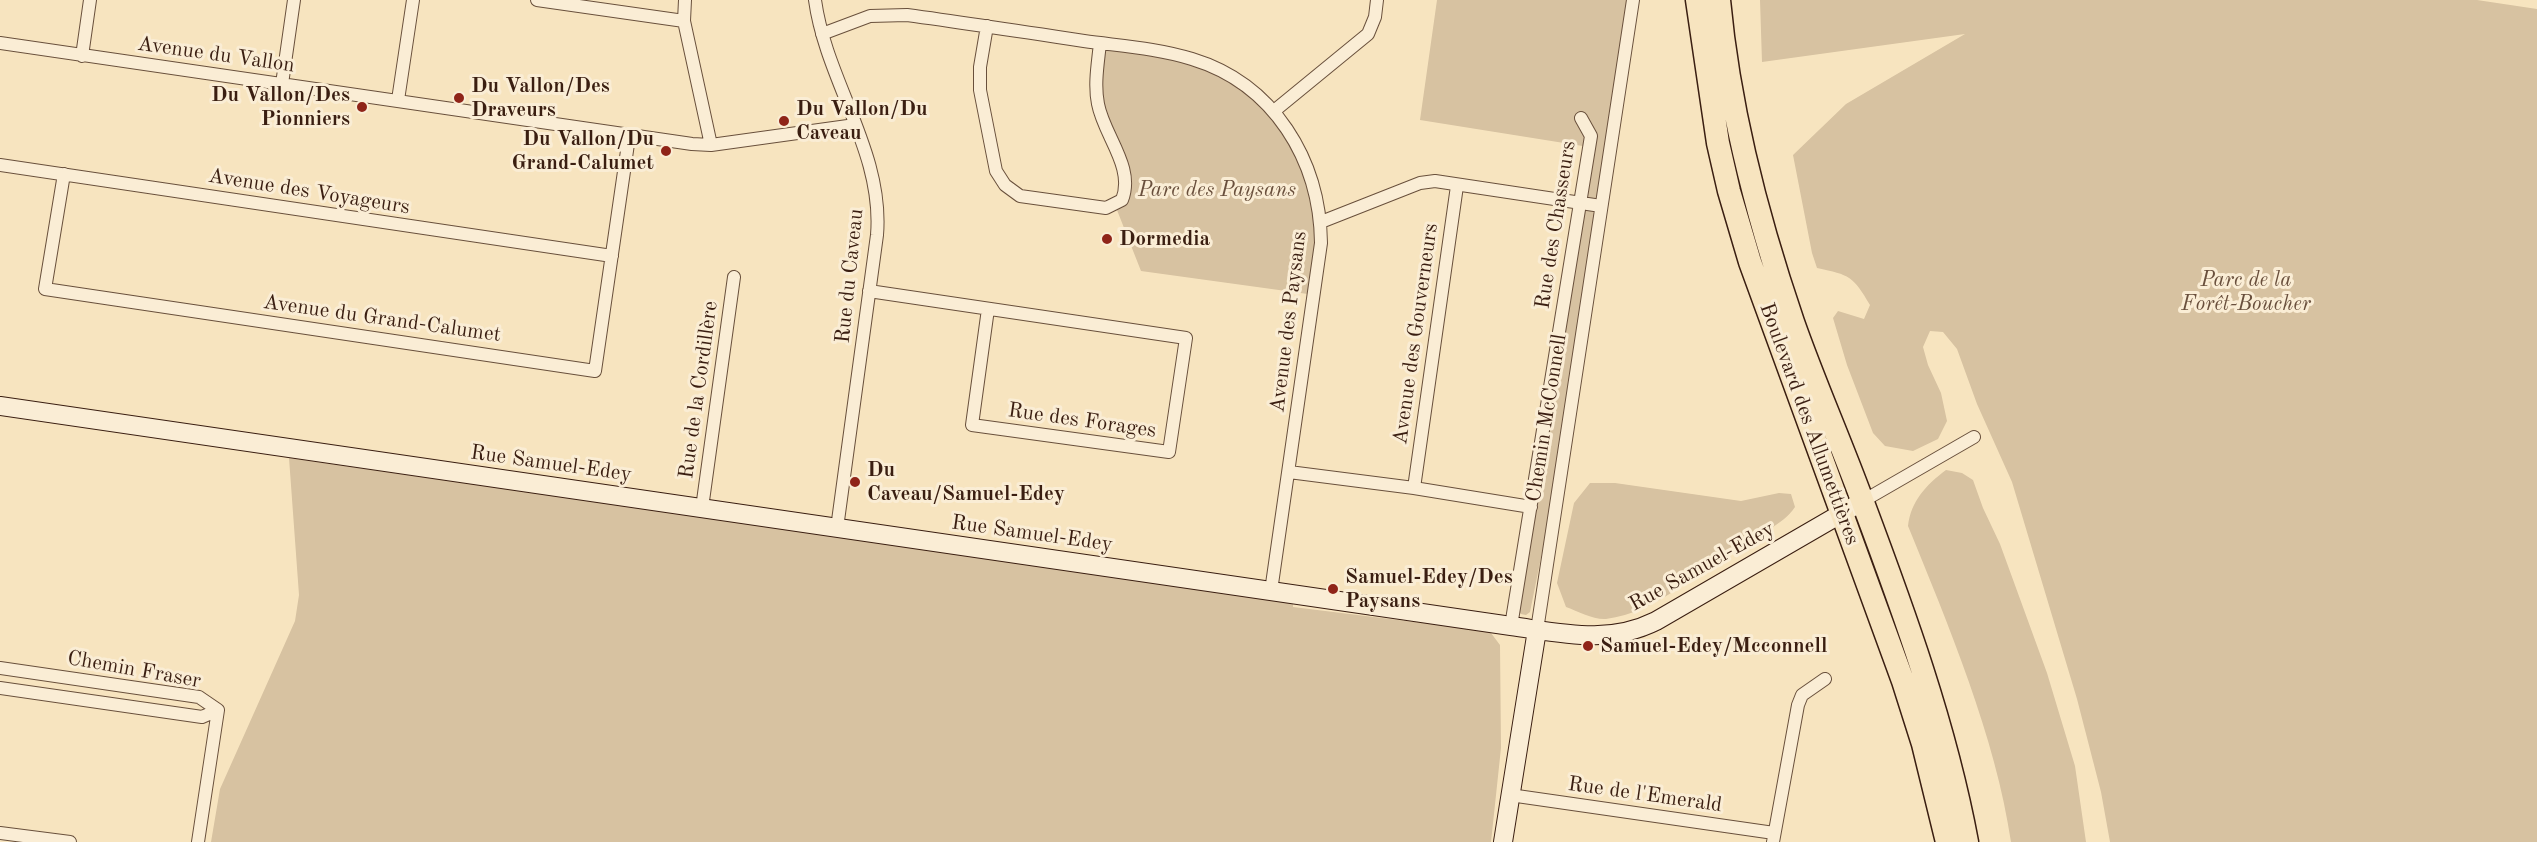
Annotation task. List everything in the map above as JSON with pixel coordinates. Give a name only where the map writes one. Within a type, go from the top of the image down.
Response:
[{"type":"highway","name":"Boulevard des Allumettières","points":[[1697,0],[1708,85],[1729,190],[1750,262],[1903,681],[1923,744],[1947,842]]},
{"type":"highway","name":"Boulevard des Allumettières","points":[[1719,0],[1729,85],[1757,204],[1794,324],[1863,501],[1920,659],[1943,733],[1967,842]]},
{"type":"street","points":[[82,56],[90,0]]},
{"type":"street","points":[[282,84],[294,0]]},
{"type":"street","points":[[398,100],[413,0]]},
{"type":"street","points":[[537,0],[684,21]]},
{"type":"street","points":[[685,0],[684,21],[711,145]]},
{"type":"street","name":"Rue du Caveau","points":[[815,0],[822,34],[872,169],[878,202],[877,235],[837,528]]},
{"type":"street","points":[[1274,111],[1368,34],[1375,17],[1377,0]]},
{"type":"street","name":"Chemin McConnell","points":[[1503,842],[1633,0]]},
{"type":"street","name":"Avenue des Paysans","points":[[822,34],[870,16],[888,14],[1164,52],[1212,66],[1254,92],[1274,111],[1302,155],[1317,196],[1321,243],[1316,295],[1271,591]]},
{"type":"street","points":[[987,26],[980,67],[980,90],[996,171],[1005,186],[1020,196],[1106,208],[1122,200],[1126,189],[1126,176],[1098,105],[1096,86],[1100,44]]},
{"type":"street","name":"Avenue du Vallon","points":[[0,43],[398,100],[629,137],[711,145],[855,125]]},
{"type":"street","name":"Rue des Chasseurs","points":[[1511,626],[1578,203],[1591,136],[1581,118]]},
{"type":"street","name":"Avenue du Grand-Calumet","points":[[64,174],[45,289],[595,371],[629,137]]},
{"type":"street","name":"Avenue des Voyageurs","points":[[0,165],[612,256]]},
{"type":"street","points":[[1321,222],[1420,183],[1435,181],[1601,206]]},
{"type":"street","name":"Avenue des Gouverneurs","points":[[1414,488],[1457,186]]},
{"type":"street","name":"Rue de la Cordillère","points":[[702,508],[734,277]]},
{"type":"street","name":"Rue des Forages","points":[[869,291],[1186,338],[1169,452],[972,425],[988,309]]},
{"type":"street","name":"Rue Samuel-Edey","points":[[0,406],[1537,630],[1601,636],[1628,633],[1642,628],[1974,437]]},
{"type":"street","points":[[1289,472],[1414,488],[1531,507]]},
{"type":"street","name":"Chemin Fraser","points":[[0,668],[199,697],[218,710]]},
{"type":"street","points":[[1773,838],[1798,705],[1802,695],[1825,679]]},
{"type":"street","name":"Chemin Fraser","points":[[0,688],[202,717],[218,710]]},
{"type":"street","points":[[198,842],[218,710]]},
{"type":"street","name":"Rue de l'Emerald","points":[[1510,795],[1773,838]]},
{"type":"street","points":[[0,833],[69,842]]},
{"type":"green space","points":[[1437,0],[1633,0],[1572,404],[1530,612],[1526,615],[1521,614],[1518,610],[1589,147],[1420,120]]},
{"type":"green space","name":"Parc de la Forêt-Boucher","points":[[1760,0],[2477,0],[2537,9],[2537,842],[2110,842],[2101,792],[2077,699],[2012,482],[1977,404],[1957,349],[1943,332],[1930,331],[1923,347],[1928,365],[1941,393],[1947,421],[1938,439],[1913,451],[1885,446],[1873,433],[1847,365],[1833,318],[1838,311],[1864,319],[1870,305],[1850,278],[1817,268],[1793,155],[1846,104],[1965,34],[1762,62]]},
{"type":"green space","name":"Parc des Paysans","points":[[1100,43],[1191,59],[1274,111],[1317,196],[1315,295],[1141,271],[1115,205],[1126,189],[1098,105]]},
{"type":"green space","points":[[289,458],[1293,602],[1293,607],[1491,633],[1500,645],[1501,748],[1491,842],[211,842],[220,789],[295,621],[299,595]]},
{"type":"green space","points":[[1946,470],[1962,473],[1973,480],[2000,544],[2047,673],[2075,766],[2086,842],[2011,842],[1994,763],[1969,682],[1908,526],[1916,501]]},
{"type":"green space","points":[[1590,483],[1615,483],[1741,501],[1779,493],[1791,494],[1795,507],[1777,525],[1739,546],[1660,600],[1625,615],[1601,619],[1566,607],[1557,583],[1574,503]]},
{"type":"place","name":"Du Vallon/Des Draveurs","points":[[459,98]]},
{"type":"place","name":"Du Vallon/Des Pionniers","points":[[362,107]]},
{"type":"place","name":"Du Vallon/Du Caveau","points":[[784,121]]},
{"type":"place","name":"Du Vallon/Du Grand-Calumet","points":[[666,151]]},
{"type":"place","name":"Dormedia","points":[[1107,239]]},
{"type":"place","name":"Du Caveau/Samuel-Edey","points":[[855,482]]},
{"type":"place","name":"Samuel-Edey/Des Paysans","points":[[1333,589]]},
{"type":"place","name":"Samuel-Edey/Mcconnell","points":[[1588,646]]}]
